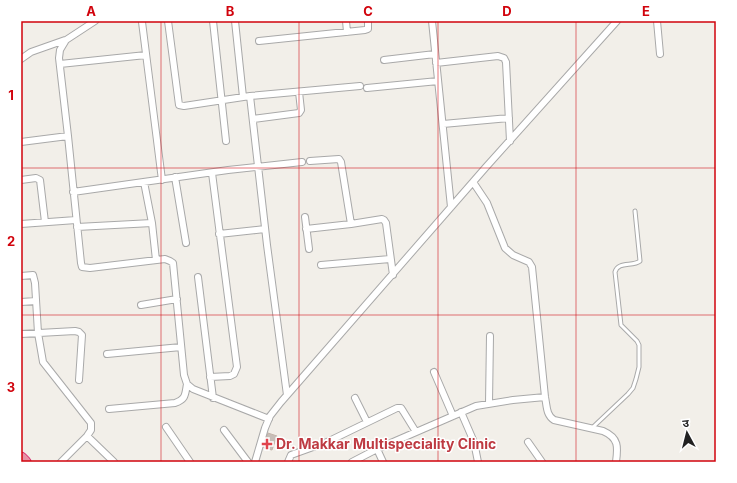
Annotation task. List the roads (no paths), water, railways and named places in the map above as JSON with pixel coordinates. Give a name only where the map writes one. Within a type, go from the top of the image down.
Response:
[{"type":"highway","points":[[21,458],[25,462]]},
{"type":"street","points":[[21,60],[32,52],[66,40],[94,21]]},
{"type":"street","points":[[168,21],[179,105],[184,106],[250,96],[438,81]]},
{"type":"street","points":[[213,21],[226,141]]},
{"type":"street","points":[[235,21],[243,97]]},
{"type":"street","points":[[346,21],[347,32]]},
{"type":"street","points":[[258,41],[368,29],[368,21]]},
{"type":"street","points":[[432,21],[452,207]]},
{"type":"street","points":[[255,462],[269,419],[287,395],[617,21]]},
{"type":"street","points":[[657,21],[660,54]]},
{"type":"street","points":[[142,22],[162,180]]},
{"type":"street","points":[[66,40],[60,50],[60,64],[82,266],[90,268],[165,259],[173,263],[184,375],[187,384],[193,390],[269,419]]},
{"type":"street","points":[[384,60],[435,54]]},
{"type":"street","points":[[60,64],[146,55]]},
{"type":"street","points":[[436,63],[502,56],[506,62],[510,141]]},
{"type":"street","points":[[253,119],[299,113],[301,110],[299,92]]},
{"type":"street","points":[[250,96],[265,229],[287,395]]},
{"type":"street","points":[[443,124],[509,118]]},
{"type":"street","points":[[21,142],[68,136]]},
{"type":"street","points":[[310,161],[339,159],[341,162],[351,224]]},
{"type":"street","points":[[73,192],[175,177],[302,162]]},
{"type":"street","points":[[210,377],[230,376],[234,374],[236,367],[212,173]]},
{"type":"street","points":[[175,177],[186,243]]},
{"type":"street","points":[[21,180],[36,178],[40,180],[45,222]]},
{"type":"street","points":[[144,182],[152,223],[156,260]]},
{"type":"street","points":[[474,182],[488,203],[506,248],[513,255],[529,262],[532,267],[545,397],[550,418],[610,434],[616,440],[618,450],[616,462]]},
{"type":"street","points":[[305,217],[309,249]]},
{"type":"street","points":[[306,229],[382,219],[384,220],[386,223],[393,275]]},
{"type":"street","points":[[21,224],[76,220]]},
{"type":"street","points":[[77,227],[152,223]]},
{"type":"street","points":[[219,234],[265,229]]},
{"type":"street","points":[[321,265],[390,259]]},
{"type":"street","points":[[21,276],[33,275],[35,283],[38,333],[43,362],[91,423],[91,430],[87,436],[61,462]]},
{"type":"street","points":[[198,277],[213,398]]},
{"type":"street","points":[[141,305],[177,299]]},
{"type":"street","points":[[21,302],[36,301]]},
{"type":"street","points":[[21,334],[79,332],[82,335],[79,380]]},
{"type":"street","points":[[489,403],[490,336]]},
{"type":"street","points":[[107,354],[181,347]]},
{"type":"street","points":[[434,372],[453,416]]},
{"type":"street","points":[[109,410],[181,401],[184,398],[187,384]]},
{"type":"street","points":[[352,462],[377,449],[461,412],[489,403],[545,397]]},
{"type":"street","points":[[355,398],[367,422]]},
{"type":"street","points":[[288,462],[291,456],[327,442],[394,409],[401,408],[416,432]]},
{"type":"street","points":[[461,412],[474,442],[478,462]]},
{"type":"street","points":[[166,427],[190,462]]},
{"type":"street","points":[[224,430],[248,462]]},
{"type":"street","points":[[87,436],[114,462]]},
{"type":"street","points":[[528,442],[542,462]]},
{"type":"street","points":[[377,449],[383,462]]},
{"type":"lane","points":[[592,428],[628,394],[633,388],[638,373],[639,345],[637,340],[621,325],[615,272],[616,268],[619,266],[640,261],[635,211]]},
{"type":"place","name":"Dr. Makkar Multispeciality Clinic","points":[[267,444]]}]
